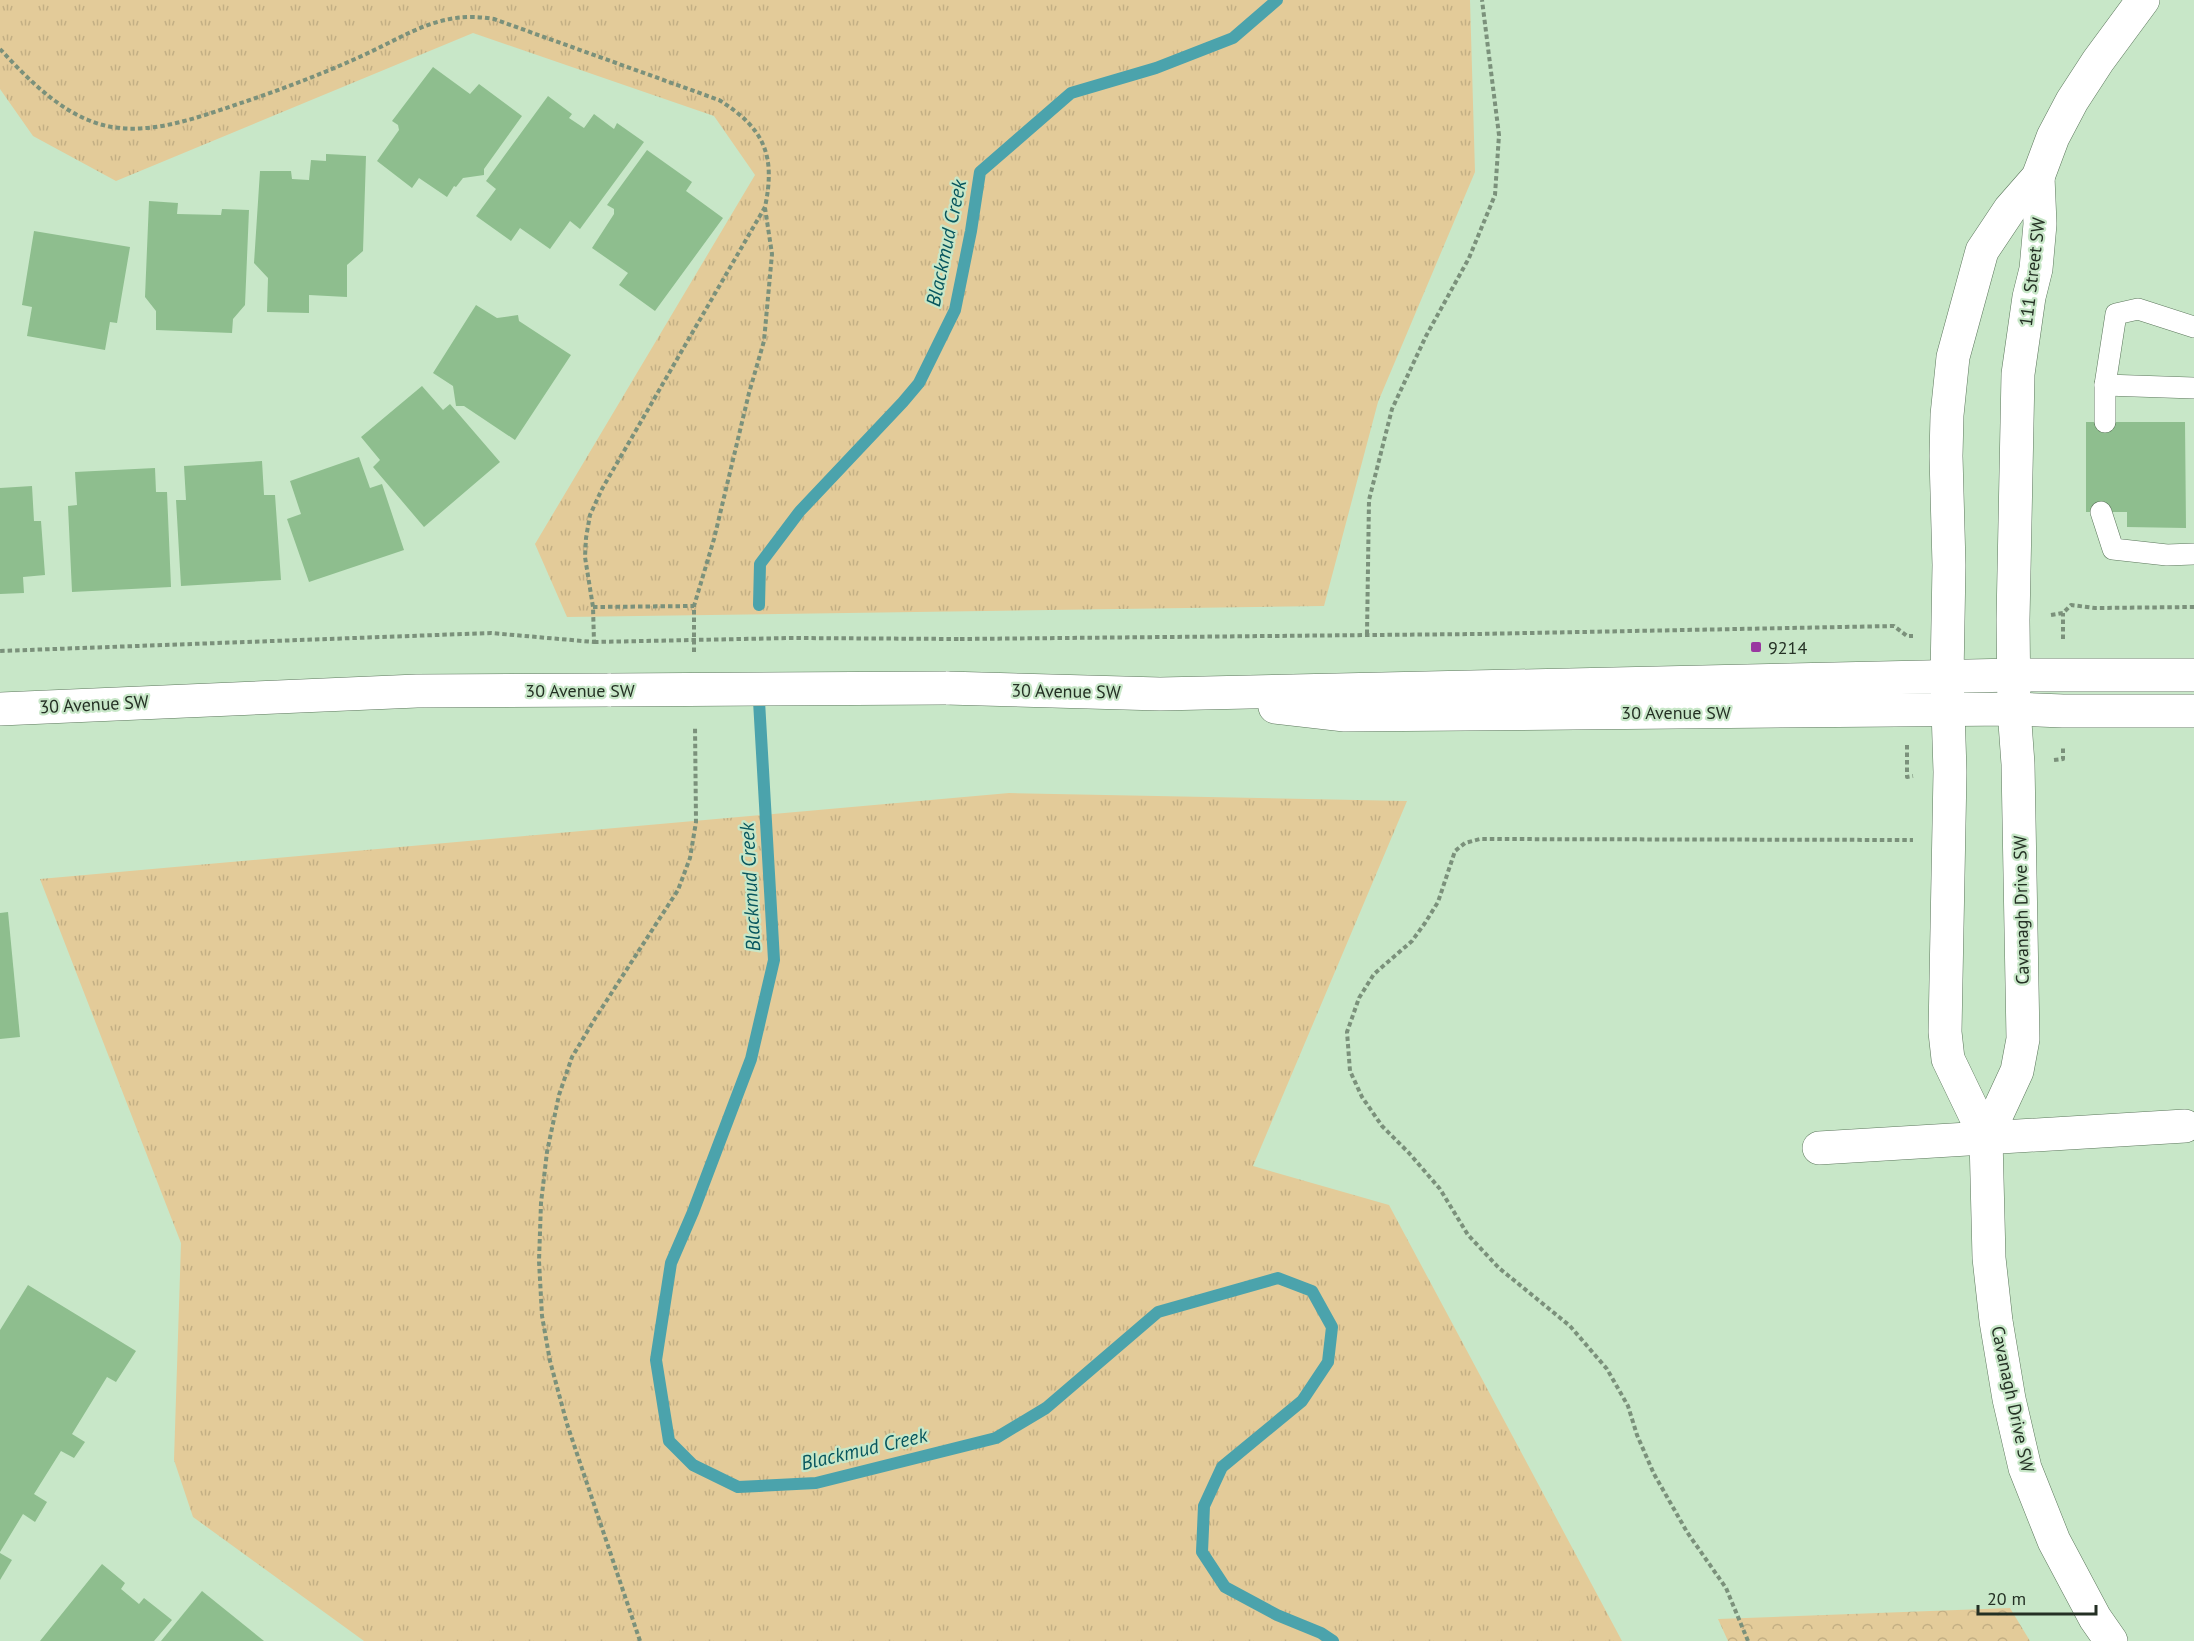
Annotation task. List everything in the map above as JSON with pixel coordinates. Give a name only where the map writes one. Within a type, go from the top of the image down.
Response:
[{"type":"main road","points":[[2038,177],[2053,138],[2072,101],[2143,0]]},
{"type":"main road","name":"111 Street SW","points":[[2014,675],[2019,374],[2029,297],[2036,269],[2040,224],[2038,177]]},
{"type":"main road","name":"111 Street SW","points":[[1947,677],[1949,565],[1946,446],[1953,357],[1982,250],[2010,209],[2038,177]]},
{"type":"main road","name":"30 Avenue SW","points":[[0,709],[405,691],[946,688],[1160,694],[2014,675],[2194,675]]},
{"type":"main road","name":"Cavanagh Drive SW","points":[[1986,1138],[2017,1071],[2023,1038],[2014,675]]},
{"type":"main road","name":"Cavanagh Drive SW","points":[[1947,677],[1950,772],[1945,1032],[1948,1059],[1986,1138],[1989,1258],[2009,1399],[2025,1467],[2054,1541],[2095,1618],[2111,1641]]},
{"type":"main road","name":"30 Avenue SW","points":[[1160,694],[1345,715],[2014,709],[2194,711]]},
{"type":"main road","points":[[1819,1148],[2185,1126]]},
{"type":"lane","points":[[2105,422],[2105,384],[2116,314],[2138,309],[2194,327]]},
{"type":"lane","points":[[2105,384],[2194,388]]},
{"type":"lane","points":[[2101,512],[2113,549],[2167,555],[2194,554]]},
{"type":"path","points":[[1367,634],[1369,500],[1392,409],[1426,336],[1469,258],[1495,195],[1499,135],[1482,0]]},
{"type":"path","points":[[0,49],[40,88],[66,109],[89,121],[134,129],[166,125],[198,117],[294,85],[334,69],[432,22],[456,16],[476,15],[494,18],[719,100],[739,112],[755,130],[770,167],[770,182],[765,207],[602,489],[590,515],[585,556],[593,607],[594,642]]},
{"type":"path","points":[[694,654],[694,606],[714,539],[764,341],[772,254],[765,207]]},
{"type":"path","points":[[2063,613],[2071,605],[2095,608],[2194,607]]},
{"type":"path","points":[[593,607],[694,606]]},
{"type":"path","points":[[0,651],[492,633],[594,642],[791,638],[960,639],[1476,634],[1894,626],[1908,636]]},
{"type":"path","points":[[640,1641],[567,1424],[550,1361],[542,1316],[539,1261],[541,1203],[547,1152],[559,1095],[572,1057],[678,890],[690,858],[696,822],[695,726]]},
{"type":"path","points":[[1748,1641],[1726,1588],[1687,1532],[1654,1474],[1637,1435],[1628,1406],[1607,1369],[1570,1326],[1499,1268],[1468,1235],[1440,1189],[1382,1126],[1362,1097],[1350,1071],[1347,1032],[1359,998],[1374,974],[1412,941],[1438,902],[1450,860],[1455,850],[1464,843],[1480,839],[1915,840]]},
{"type":"green space","points":[[0,0],[1470,0],[1475,172],[1378,402],[1324,606],[567,617],[535,544],[755,175],[714,116],[473,33],[116,181],[33,136],[0,89]]},
{"type":"green space","points":[[1009,793],[1407,801],[1253,1166],[1389,1205],[1622,1641],[364,1641],[193,1517],[174,1460],[181,1243],[40,879]]},
{"type":"green space","points":[[2010,1608],[2030,1641],[1728,1641],[1718,1619]]},
{"type":"building","points":[[433,67],[470,94],[479,84],[522,116],[484,169],[484,175],[463,178],[447,197],[419,178],[412,188],[377,161],[399,130],[398,125],[392,121]]},
{"type":"building","points":[[548,96],[572,114],[569,118],[584,128],[594,114],[614,129],[617,123],[644,142],[580,229],[570,221],[550,249],[520,228],[511,241],[476,216],[496,189],[486,181]]},
{"type":"building","points":[[647,150],[692,182],[686,191],[723,218],[655,311],[619,285],[628,273],[592,248],[614,214],[614,209],[607,205]]},
{"type":"building","points":[[326,154],[366,156],[363,251],[347,265],[347,297],[309,295],[309,313],[267,312],[268,278],[254,263],[260,171],[291,171],[292,179],[309,180],[311,160],[326,161]]},
{"type":"building","points":[[149,201],[178,203],[177,214],[221,215],[222,209],[249,210],[245,305],[233,319],[232,333],[156,330],[156,311],[145,297]]},
{"type":"building","points":[[34,231],[130,247],[117,323],[110,322],[105,350],[27,336],[32,307],[22,305]]},
{"type":"building","points":[[476,305],[497,318],[518,315],[519,321],[571,355],[515,440],[464,406],[456,406],[453,386],[433,373]]},
{"type":"building","points":[[422,386],[443,410],[450,404],[500,462],[424,527],[373,467],[380,460],[361,437]]},
{"type":"building","points":[[2086,422],[2185,422],[2186,528],[2127,527],[2127,512],[2086,512]]},
{"type":"building","points":[[359,457],[370,488],[382,484],[404,550],[309,582],[287,519],[301,514],[290,481]]},
{"type":"building","points":[[262,461],[264,495],[275,495],[281,580],[181,586],[176,500],[186,500],[184,466]]},
{"type":"building","points":[[155,468],[156,492],[167,492],[171,587],[72,592],[68,506],[77,505],[75,472]]},
{"type":"building","points":[[32,486],[34,521],[41,521],[45,575],[23,577],[24,593],[0,594],[0,488]]},
{"type":"building","points":[[8,912],[20,1037],[0,1039],[0,913]]},
{"type":"building","points":[[28,1285],[136,1351],[116,1382],[107,1377],[72,1434],[85,1442],[74,1458],[61,1451],[34,1494],[47,1502],[35,1522],[23,1514],[0,1552],[0,1330]]},
{"type":"building","points":[[0,1553],[12,1560],[0,1580]]},
{"type":"building","points":[[102,1564],[125,1583],[121,1589],[139,1604],[144,1598],[172,1620],[154,1641],[40,1641]]},
{"type":"building","points":[[202,1591],[264,1641],[161,1641]]},
{"type":"waterway","name":"Blackmud Creek","points":[[759,605],[760,564],[800,511],[919,383],[955,310],[980,172],[1071,93],[1156,68],[1233,38],[1277,0]]},
{"type":"waterway","name":"Blackmud Creek","points":[[759,701],[774,960],[751,1059],[693,1212],[671,1263],[656,1360],[669,1441],[693,1465],[738,1487],[816,1483],[996,1438],[1046,1408],[1158,1312],[1278,1278],[1312,1291],[1332,1327],[1328,1362],[1302,1401],[1222,1467],[1204,1506],[1202,1552],[1225,1587],[1333,1641]]},
{"type":"place","name":"9214","points":[[1756,647]]}]
